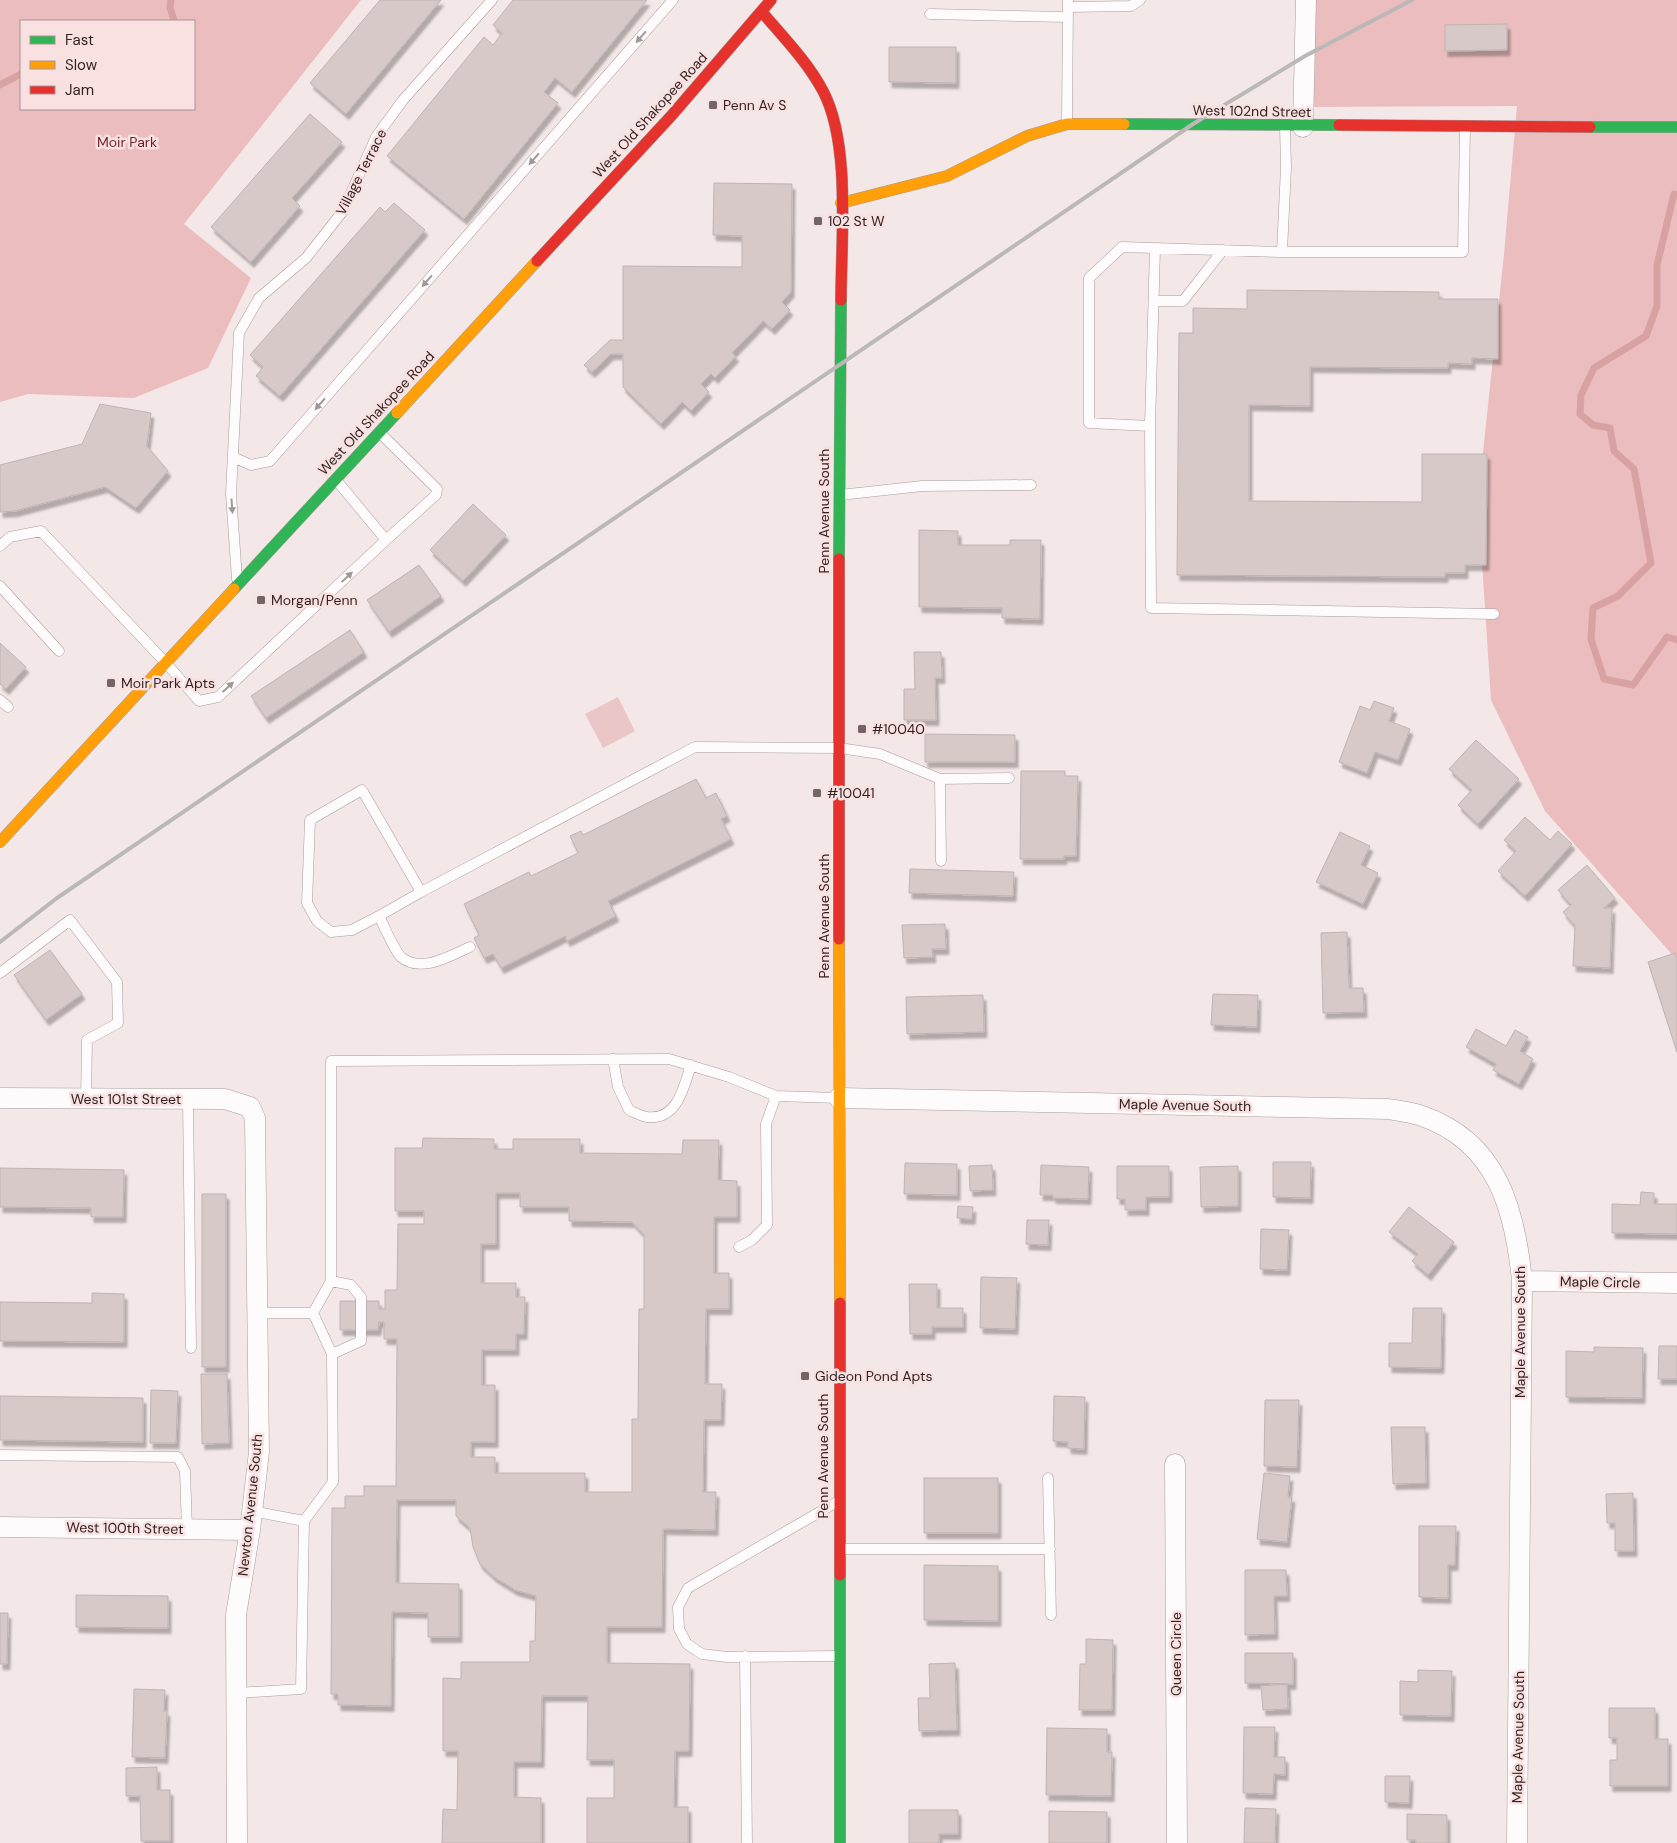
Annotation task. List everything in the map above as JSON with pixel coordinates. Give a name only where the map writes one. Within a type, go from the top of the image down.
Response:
[{"type":"main road","name":"West Old Shakopee Road","points":[[0,842],[672,115],[759,9],[771,0]]},
{"type":"main road","name":"Penn Avenue South","points":[[759,9],[811,73],[828,102],[839,146],[841,203],[838,1501],[840,1843]]},
{"type":"main road","name":"West 102nd Street","points":[[841,203],[947,176],[1027,136],[1067,124],[1294,127],[1465,125],[1677,127]]},
{"type":"street","points":[[1294,127],[1306,0]]},
{"type":"street","name":"West 101st Street","points":[[0,1098],[225,1099],[250,1107]]},
{"type":"street","name":"Maple Avenue South","points":[[839,1098],[1388,1109],[1421,1115],[1449,1128],[1476,1148],[1494,1174],[1508,1204],[1518,1240],[1522,1280],[1517,1843]]},
{"type":"street","name":"Newton Avenue South","points":[[237,1843],[236,1615],[251,1520],[259,1452],[256,1133],[250,1107]]},
{"type":"street","name":"Maple Circle","points":[[1522,1280],[1677,1283]]},
{"type":"street","name":"Queen Circle","points":[[1175,1464],[1177,1843]]},
{"type":"street","name":"West 100th Street","points":[[0,1527],[187,1529],[251,1520]]},
{"type":"lane","name":"Village Terrace","points":[[238,585],[231,494],[239,333],[259,298],[306,258],[344,211],[376,137],[403,100],[492,0]]},
{"type":"lane","points":[[233,457],[251,464],[270,461],[673,0]]},
{"type":"lane","points":[[930,14],[1131,6],[1140,0]]},
{"type":"lane","points":[[1067,124],[1068,8]]},
{"type":"lane","points":[[1150,426],[1089,423],[1089,278],[1122,247],[1282,252],[1463,252],[1465,125]]},
{"type":"lane","points":[[1282,252],[1286,168],[1294,127]]},
{"type":"lane","points":[[1155,248],[1150,426],[1151,608],[1494,614]]},
{"type":"lane","points":[[1154,301],[1183,301],[1223,250]]},
{"type":"lane","points":[[0,546],[10,537],[41,531],[166,662],[199,701],[218,697],[436,495],[437,489],[379,432]]},
{"type":"lane","points":[[336,479],[386,540]]},
{"type":"lane","points":[[839,496],[922,486],[1031,485]]},
{"type":"lane","points":[[0,586],[59,651]]},
{"type":"lane","points":[[421,892],[362,790],[310,820],[307,903],[317,921],[332,932],[352,930],[695,747],[839,748],[880,754],[940,779],[1009,778]]},
{"type":"lane","points":[[940,779],[941,861]]},
{"type":"lane","points":[[379,916],[401,957],[418,964],[437,961],[470,946]]},
{"type":"lane","points":[[0,972],[70,920],[117,982],[118,1024],[87,1040],[86,1099]]},
{"type":"lane","points":[[613,1059],[618,1087],[629,1110],[647,1117],[665,1115],[679,1100],[691,1065]]},
{"type":"lane","points":[[313,1313],[331,1281],[331,1061],[669,1059],[729,1077],[776,1096],[839,1098]]},
{"type":"lane","points":[[739,1247],[752,1240],[767,1225],[766,1124],[776,1096]]},
{"type":"lane","points":[[188,1099],[191,1348]]},
{"type":"lane","points":[[331,1281],[351,1285],[361,1297],[361,1342],[332,1354]]},
{"type":"lane","points":[[258,1313],[313,1313]]},
{"type":"lane","points":[[236,1693],[302,1689],[304,1521],[333,1482],[332,1354],[313,1313]]},
{"type":"lane","points":[[0,1455],[178,1457],[185,1472],[187,1529]]},
{"type":"lane","points":[[1048,1478],[1051,1615]]},
{"type":"lane","points":[[838,1501],[688,1588],[678,1607],[679,1629],[687,1644],[702,1654],[839,1656]]},
{"type":"lane","points":[[251,1520],[304,1521]]},
{"type":"lane","points":[[838,1549],[1050,1549]]},
{"type":"lane","points":[[745,1656],[747,1843]]},
{"type":"shaded area","points":[[618,697],[635,731],[603,748],[585,714]]},
{"type":"green space","name":"Moir Park","points":[[0,0],[361,0],[184,224],[251,278],[208,368],[134,398],[28,394],[0,402]]},
{"type":"green space","points":[[1303,0],[1677,0],[1677,960],[1545,811],[1491,700],[1478,500],[1504,254],[1517,106],[1303,107]]},
{"type":"building","points":[[380,0],[441,0],[346,114],[310,83]]},
{"type":"building","points":[[513,0],[647,0],[572,92],[555,78],[544,92],[558,103],[464,219],[387,156],[484,37],[493,45],[502,33],[493,25]]},
{"type":"building","points":[[1507,24],[1507,50],[1445,51],[1445,25]]},
{"type":"building","points":[[889,47],[956,47],[956,83],[889,82]]},
{"type":"building","points":[[310,114],[342,142],[292,198],[300,206],[251,262],[211,227]]},
{"type":"building","points":[[714,183],[792,184],[791,292],[782,302],[790,310],[772,329],[763,321],[732,353],[736,356],[715,378],[711,374],[701,384],[709,392],[691,411],[682,402],[661,424],[623,387],[623,354],[611,354],[592,372],[584,365],[610,340],[623,340],[623,266],[742,267],[742,236],[713,235]]},
{"type":"building","points":[[394,203],[425,230],[280,396],[256,376],[263,367],[250,355],[380,207],[385,212]]},
{"type":"building","points":[[1247,290],[1439,292],[1439,299],[1498,299],[1498,359],[1472,358],[1472,364],[1448,363],[1448,368],[1310,367],[1310,406],[1249,405],[1249,501],[1422,502],[1422,454],[1487,454],[1486,565],[1465,565],[1465,573],[1445,573],[1445,577],[1177,575],[1179,333],[1193,333],[1193,308],[1247,309]]},
{"type":"building","points":[[100,404],[151,413],[147,446],[168,471],[136,508],[105,487],[15,511],[0,512],[0,465],[82,444]]},
{"type":"building","points":[[473,504],[506,535],[463,581],[430,550]]},
{"type":"building","points":[[919,530],[958,531],[958,545],[1010,545],[1010,540],[1041,540],[1040,619],[1002,618],[1002,608],[919,607]]},
{"type":"building","points":[[419,565],[441,596],[389,632],[367,600]]},
{"type":"building","points":[[350,630],[364,652],[266,718],[251,696]]},
{"type":"building","points":[[0,643],[26,667],[6,689],[0,684]]},
{"type":"building","points":[[914,652],[941,652],[942,678],[935,678],[936,720],[904,720],[904,689],[915,689]]},
{"type":"building","points":[[1374,701],[1394,708],[1389,721],[1410,729],[1398,760],[1375,752],[1367,773],[1339,762],[1360,706],[1370,710]]},
{"type":"building","points":[[925,734],[1015,735],[1015,762],[925,762]]},
{"type":"building","points":[[1476,740],[1519,779],[1478,824],[1458,805],[1472,790],[1449,769]]},
{"type":"building","points":[[1021,771],[1065,771],[1065,776],[1078,776],[1076,856],[1064,856],[1064,859],[1020,859]]},
{"type":"building","points":[[696,779],[706,798],[716,793],[727,816],[721,819],[731,839],[608,901],[616,916],[567,941],[565,936],[501,968],[493,954],[484,958],[474,938],[479,935],[464,904],[529,872],[531,876],[578,853],[570,836],[581,831],[583,835]]},
{"type":"building","points":[[1525,817],[1550,840],[1558,831],[1572,844],[1525,896],[1498,871],[1516,851],[1504,840]]},
{"type":"building","points":[[1340,832],[1370,846],[1361,865],[1378,873],[1363,904],[1316,882]]},
{"type":"building","points":[[1587,865],[1615,898],[1604,908],[1612,908],[1610,968],[1573,966],[1575,926],[1563,912],[1571,905],[1558,890]]},
{"type":"building","points":[[910,869],[1014,872],[1013,896],[909,893]]},
{"type":"building","points":[[945,924],[946,949],[932,949],[933,957],[904,958],[902,925]]},
{"type":"building","points":[[1347,932],[1349,988],[1363,988],[1364,1012],[1323,1013],[1321,933]]},
{"type":"building","points":[[50,950],[82,994],[46,1020],[14,975]]},
{"type":"building","points":[[1675,953],[1677,958],[1677,1052],[1648,962]]},
{"type":"building","points":[[1213,994],[1258,995],[1257,1027],[1211,1025]]},
{"type":"building","points":[[983,995],[984,1032],[907,1034],[906,997]]},
{"type":"building","points":[[1476,1029],[1506,1046],[1515,1030],[1528,1037],[1520,1051],[1533,1059],[1519,1084],[1493,1070],[1496,1064],[1466,1047]]},
{"type":"building","points":[[423,1138],[494,1139],[494,1149],[513,1149],[513,1139],[580,1139],[580,1153],[682,1154],[683,1140],[719,1140],[718,1180],[737,1181],[737,1217],[714,1217],[714,1273],[729,1273],[729,1309],[706,1309],[705,1384],[722,1384],[721,1420],[704,1420],[703,1492],[716,1492],[715,1530],[663,1529],[662,1627],[607,1627],[607,1663],[690,1664],[689,1751],[675,1751],[674,1807],[688,1807],[688,1843],[587,1843],[587,1798],[614,1798],[614,1760],[587,1760],[588,1696],[542,1696],[541,1762],[514,1762],[514,1797],[541,1798],[541,1843],[442,1843],[443,1809],[457,1810],[458,1751],[443,1751],[443,1678],[461,1679],[461,1662],[530,1662],[530,1641],[535,1641],[536,1596],[515,1590],[494,1577],[480,1564],[473,1547],[470,1528],[456,1516],[456,1500],[397,1500],[396,1583],[459,1584],[459,1637],[428,1637],[428,1613],[392,1612],[391,1706],[338,1705],[338,1694],[331,1694],[332,1508],[345,1508],[345,1496],[364,1496],[364,1486],[396,1486],[397,1339],[384,1339],[384,1322],[379,1322],[378,1330],[340,1330],[340,1301],[379,1301],[379,1309],[385,1309],[385,1290],[397,1290],[398,1224],[424,1224],[424,1211],[395,1211],[395,1148],[422,1148]],"holes":[[[496,1193],[520,1193],[520,1207],[569,1207],[569,1221],[632,1222],[644,1235],[644,1309],[639,1309],[638,1419],[632,1419],[632,1492],[585,1492],[585,1473],[495,1473],[495,1457],[471,1457],[471,1442],[495,1442],[495,1385],[482,1385],[482,1350],[516,1350],[516,1334],[524,1334],[525,1297],[516,1297],[516,1283],[481,1283],[481,1244],[496,1244]]]},
{"type":"building","points":[[1273,1162],[1311,1162],[1310,1198],[1273,1197]]},
{"type":"building","points":[[905,1163],[957,1164],[957,1195],[904,1194]]},
{"type":"building","points":[[992,1165],[993,1190],[970,1191],[969,1166]]},
{"type":"building","points":[[1041,1165],[1089,1167],[1088,1199],[1053,1198],[1053,1195],[1040,1195]]},
{"type":"building","points":[[1117,1166],[1169,1166],[1169,1197],[1146,1197],[1146,1210],[1125,1210],[1125,1199],[1117,1199]]},
{"type":"building","points":[[1238,1166],[1238,1206],[1201,1207],[1200,1167]]},
{"type":"building","points":[[0,1168],[124,1170],[123,1217],[91,1217],[91,1208],[0,1207]]},
{"type":"building","points":[[1641,1192],[1654,1193],[1654,1204],[1677,1204],[1677,1234],[1612,1233],[1612,1204],[1640,1205]]},
{"type":"building","points":[[202,1194],[226,1194],[226,1367],[202,1367]]},
{"type":"building","points":[[958,1206],[973,1207],[972,1219],[957,1218]]},
{"type":"building","points":[[1409,1207],[1454,1242],[1428,1275],[1412,1261],[1418,1254],[1389,1232]]},
{"type":"building","points":[[1027,1220],[1049,1220],[1048,1245],[1026,1244]]},
{"type":"building","points":[[1261,1229],[1289,1230],[1287,1270],[1260,1269]]},
{"type":"building","points":[[981,1277],[1017,1278],[1015,1329],[980,1328]]},
{"type":"building","points":[[909,1284],[937,1284],[937,1308],[963,1308],[963,1327],[932,1327],[932,1334],[910,1334]]},
{"type":"building","points":[[92,1293],[124,1294],[124,1342],[0,1341],[0,1302],[92,1303]]},
{"type":"building","points":[[1413,1308],[1442,1308],[1441,1368],[1389,1367],[1389,1343],[1412,1343]]},
{"type":"building","points":[[1659,1346],[1677,1346],[1677,1379],[1658,1379]]},
{"type":"building","points":[[1594,1347],[1643,1348],[1642,1398],[1566,1397],[1566,1351],[1594,1352]]},
{"type":"building","points":[[201,1374],[227,1374],[229,1443],[202,1444]]},
{"type":"building","points":[[151,1390],[178,1391],[176,1443],[150,1443]]},
{"type":"building","points":[[0,1396],[143,1398],[143,1442],[0,1440]]},
{"type":"building","points":[[1054,1396],[1085,1397],[1084,1449],[1068,1448],[1068,1442],[1053,1441]]},
{"type":"building","points":[[1265,1400],[1299,1400],[1297,1467],[1264,1466]]},
{"type":"building","points":[[1391,1427],[1425,1427],[1426,1483],[1393,1484]]},
{"type":"building","points":[[1264,1473],[1290,1476],[1288,1497],[1292,1497],[1287,1542],[1257,1539]]},
{"type":"building","points":[[924,1478],[998,1478],[998,1533],[924,1533]]},
{"type":"building","points":[[1633,1493],[1634,1551],[1615,1551],[1615,1523],[1607,1523],[1606,1494]]},
{"type":"building","points":[[1419,1526],[1456,1526],[1455,1565],[1448,1565],[1448,1598],[1419,1597]]},
{"type":"building","points":[[924,1565],[998,1566],[998,1621],[924,1620]]},
{"type":"building","points":[[1245,1570],[1286,1570],[1287,1596],[1274,1596],[1275,1634],[1245,1635]]},
{"type":"building","points":[[76,1595],[168,1596],[168,1628],[76,1627]]},
{"type":"building","points":[[0,1613],[8,1613],[7,1664],[0,1664]]},
{"type":"building","points":[[1086,1639],[1113,1640],[1112,1710],[1079,1710],[1080,1664],[1086,1664]]},
{"type":"building","points":[[1245,1653],[1293,1653],[1293,1684],[1245,1683]]},
{"type":"building","points":[[955,1663],[957,1730],[919,1731],[918,1698],[930,1698],[929,1664]]},
{"type":"building","points":[[1418,1670],[1452,1671],[1451,1716],[1400,1715],[1400,1681],[1418,1682]]},
{"type":"building","points":[[1287,1684],[1288,1709],[1263,1710],[1261,1686]]},
{"type":"building","points":[[134,1689],[165,1690],[164,1711],[167,1711],[165,1758],[132,1757]]},
{"type":"building","points":[[1609,1708],[1655,1708],[1655,1739],[1668,1739],[1668,1786],[1610,1786],[1610,1760],[1617,1760],[1617,1738],[1609,1738]]},
{"type":"building","points":[[1244,1727],[1275,1727],[1274,1757],[1285,1757],[1285,1775],[1274,1774],[1273,1794],[1243,1793]]},
{"type":"building","points":[[1047,1728],[1107,1729],[1107,1752],[1112,1752],[1111,1796],[1046,1795]]},
{"type":"building","points":[[157,1767],[157,1790],[170,1790],[170,1841],[141,1841],[140,1796],[126,1796],[126,1768]]},
{"type":"building","points":[[1385,1776],[1410,1776],[1409,1803],[1385,1802]]},
{"type":"building","points":[[1245,1808],[1276,1809],[1275,1843],[1244,1843]]},
{"type":"building","points":[[909,1810],[958,1810],[958,1834],[939,1834],[939,1843],[909,1843]]},
{"type":"building","points":[[1049,1811],[1107,1812],[1107,1843],[1049,1843]]},
{"type":"building","points":[[1407,1814],[1447,1815],[1447,1843],[1416,1843],[1416,1840],[1407,1840]]},
{"type":"waterway","points":[[171,0],[170,7],[174,20]]},
{"type":"waterway","points":[[0,85],[20,75]]},
{"type":"waterway","points":[[1674,194],[1657,265],[1657,306],[1646,336],[1594,368],[1581,395],[1580,414],[1593,425],[1610,428],[1614,451],[1634,469],[1651,563],[1618,596],[1593,608],[1591,639],[1604,679],[1633,685],[1667,637],[1677,640]]},
{"type":"railway","points":[[0,942],[57,898],[1193,124],[1305,56],[1412,0]]},
{"type":"traffic: fast","points":[[1124,124],[1339,125]]},
{"type":"traffic: fast","points":[[1590,127],[1677,127]]},
{"type":"traffic: fast","points":[[839,559],[841,300]]},
{"type":"traffic: fast","points":[[234,589],[397,413]]},
{"type":"traffic: fast","points":[[840,1575],[840,1843]]},
{"type":"traffic: slow","points":[[841,203],[947,176],[1027,136],[1067,124],[1124,124]]},
{"type":"traffic: slow","points":[[397,413],[537,261]]},
{"type":"traffic: slow","points":[[0,842],[234,589]]},
{"type":"traffic: slow","points":[[839,939],[840,1303]]},
{"type":"traffic: jam","points":[[537,261],[672,115],[771,0]]},
{"type":"traffic: jam","points":[[762,12],[817,80],[832,113],[838,138],[841,165],[843,221],[841,300]]},
{"type":"traffic: jam","points":[[1339,125],[1590,127]]},
{"type":"traffic: jam","points":[[839,559],[839,939]]},
{"type":"traffic: jam","points":[[840,1303],[840,1575]]},
{"type":"place","name":"Penn Av S","points":[[713,105]]},
{"type":"place","name":"102 St W","points":[[818,221]]},
{"type":"place","name":"Morgan/Penn","points":[[261,600]]},
{"type":"place","name":"Moir Park Apts","points":[[111,683]]},
{"type":"place","name":"#10040","points":[[862,729]]},
{"type":"place","name":"#10041","points":[[817,793]]},
{"type":"place","name":"Gideon Pond Apts","points":[[805,1376]]}]
